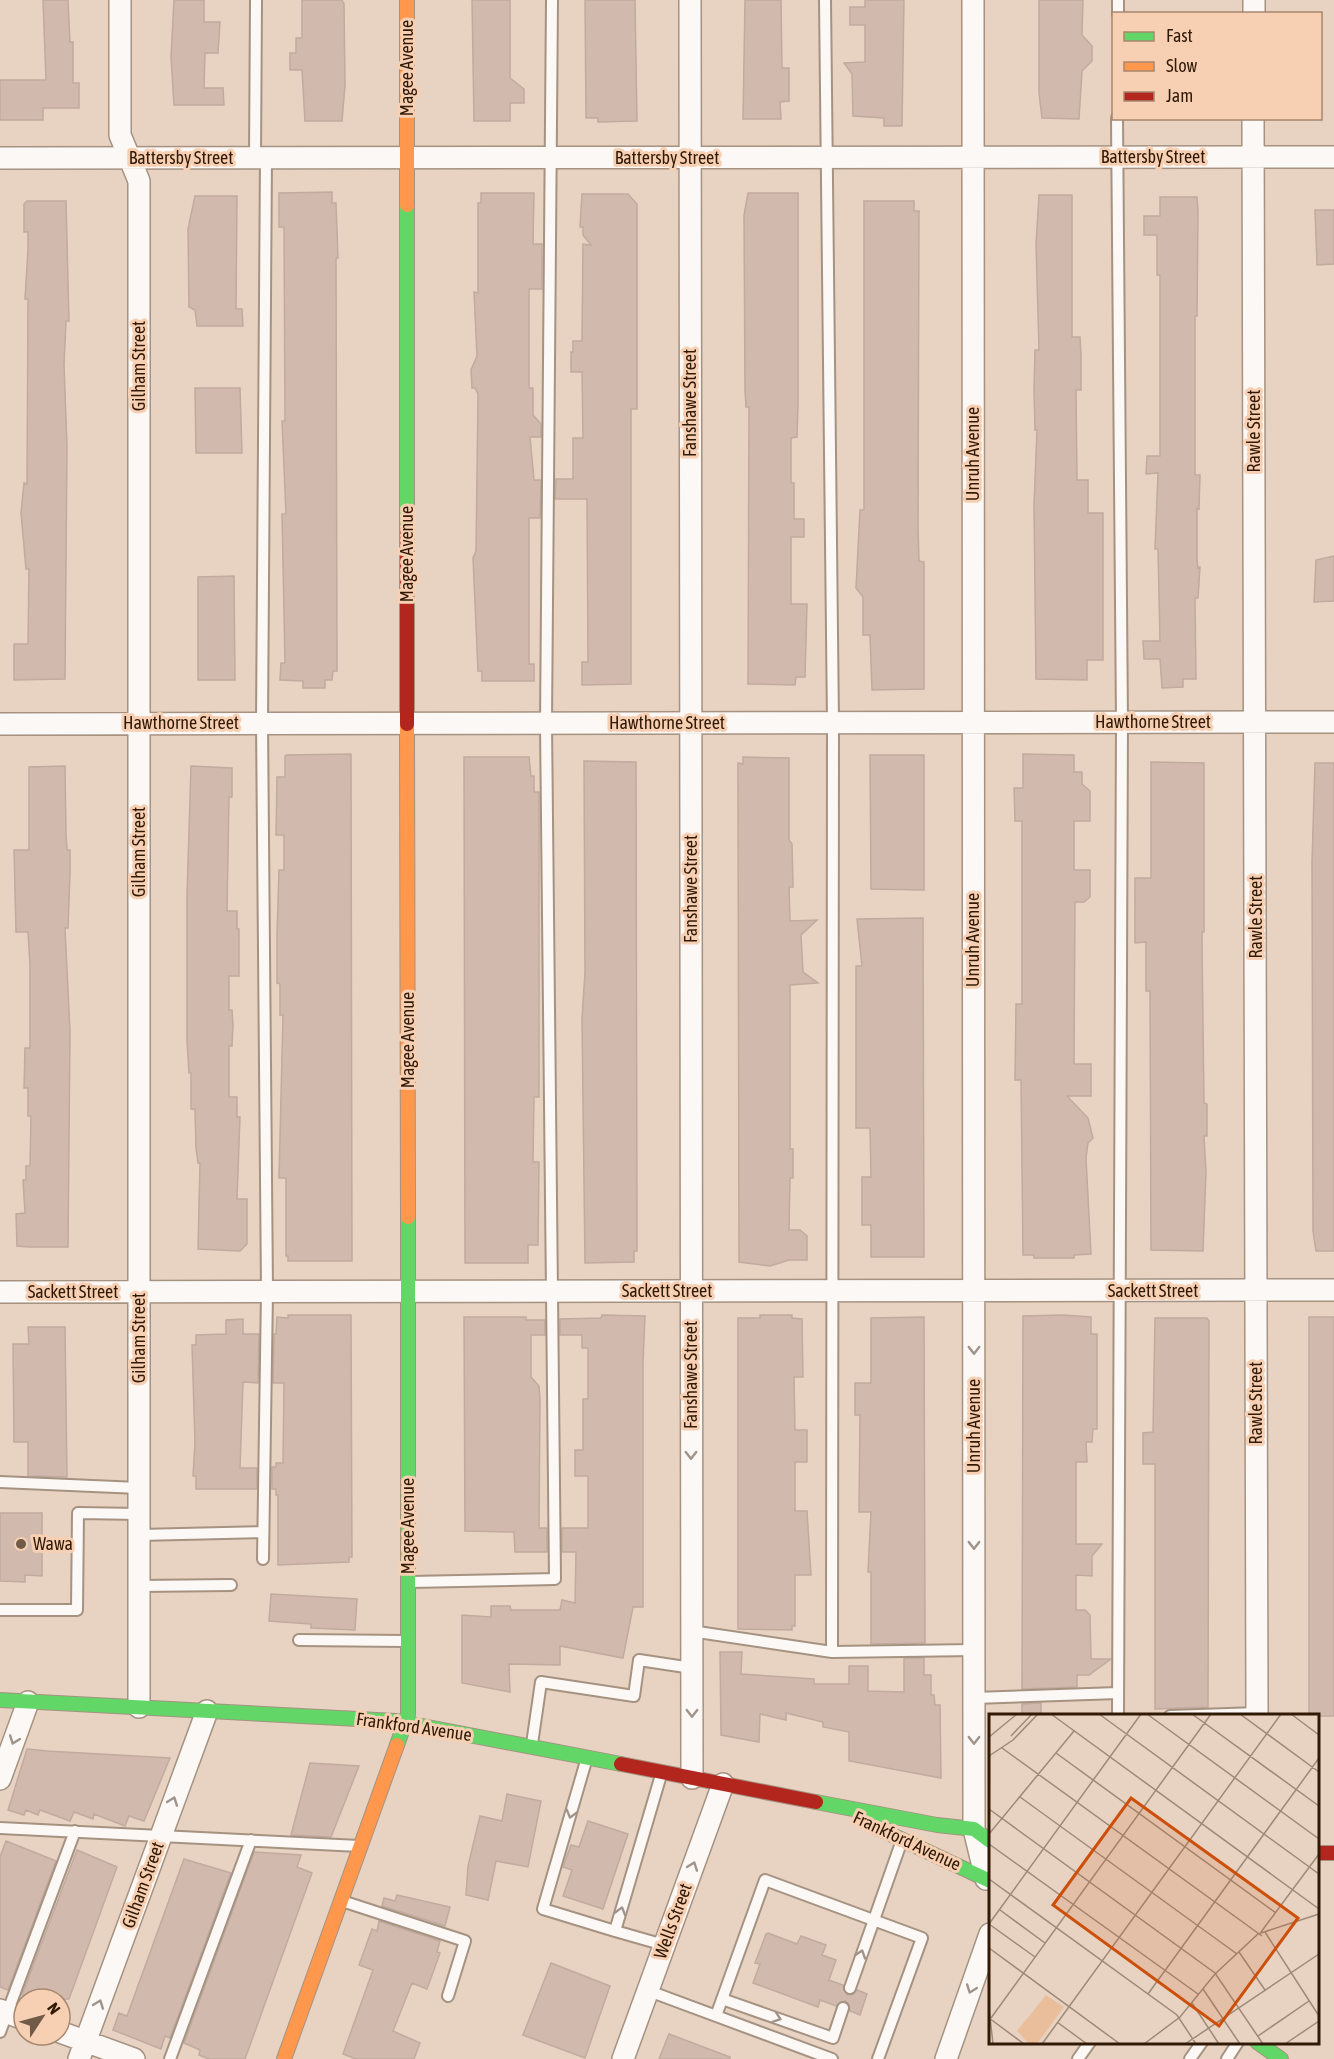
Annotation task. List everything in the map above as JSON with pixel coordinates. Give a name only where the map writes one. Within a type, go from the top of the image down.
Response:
[{"type":"street","name":"Gilham Street","points":[[120,0],[120,135],[139,181],[140,1707]]},
{"type":"street","name":"Magee Avenue","points":[[284,2059],[407,1722],[406,0]]},
{"type":"street","name":"Fanshawe Street","points":[[690,0],[692,1778]]},
{"type":"street","name":"Unruh Avenue","points":[[973,0],[974,1698],[988,1880]]},
{"type":"street","name":"Rawle Street","points":[[1253,120],[1257,1714]]},
{"type":"street","name":"Battersby Street","points":[[0,158],[1334,157]]},
{"type":"street","name":"Hawthorne Street","points":[[0,724],[1334,722]]},
{"type":"street","name":"Sackett Street","points":[[0,1292],[1334,1290]]},
{"type":"street","name":"Frankford Avenue","points":[[0,1700],[407,1722],[986,1833]]},
{"type":"street","points":[[0,1779],[28,1701]]},
{"type":"street","name":"Gilham Street","points":[[82,2050],[207,1711]]},
{"type":"street","name":"Wells Street","points":[[623,2059],[723,1784]]},
{"type":"street","name":"Frankford Avenue","points":[[822,1803],[988,1880]]},
{"type":"street","points":[[946,2059],[989,1937]]},
{"type":"street","points":[[1258,2044],[1281,2059]]},
{"type":"street","points":[[82,2050],[134,2059]]},
{"type":"lane","points":[[256,0],[261,158],[262,723],[267,1291],[263,1559]]},
{"type":"lane","points":[[408,1582],[555,1579],[546,723],[552,0]]},
{"type":"lane","points":[[825,0],[832,723],[832,1652]]},
{"type":"lane","points":[[1117,120],[1122,722],[1118,1714]]},
{"type":"lane","points":[[0,1482],[139,1488]]},
{"type":"lane","points":[[0,1610],[77,1610],[78,1513],[140,1514]]},
{"type":"lane","points":[[140,1535],[263,1532]]},
{"type":"lane","points":[[140,1586],[231,1585]]},
{"type":"lane","points":[[692,1631],[832,1652],[974,1650]]},
{"type":"lane","points":[[299,1640],[408,1641]]},
{"type":"lane","points":[[532,1747],[541,1683],[634,1696],[639,1660],[692,1668]]},
{"type":"lane","points":[[974,1698],[1118,1693]]},
{"type":"lane","points":[[587,1758],[543,1909],[664,1945]]},
{"type":"lane","points":[[615,1931],[662,1772]]},
{"type":"lane","points":[[0,1828],[161,1834],[361,1846]]},
{"type":"lane","points":[[8,2018],[75,1831]]},
{"type":"lane","points":[[850,1988],[903,1839]]},
{"type":"lane","points":[[170,2059],[251,1840]]},
{"type":"lane","points":[[716,2016],[765,1880],[922,1938],[878,2059]]},
{"type":"lane","points":[[341,1901],[465,1941],[448,1996]]},
{"type":"lane","points":[[649,1991],[832,2059]]},
{"type":"lane","points":[[722,1999],[833,2038],[843,2008]]},
{"type":"lane","points":[[1078,2059],[1089,2044]]},
{"type":"lane","points":[[1190,2059],[1201,2044]]},
{"type":"lane","points":[[1227,2059],[1237,2044]]},
{"type":"building","points":[[43,0],[68,0],[70,42],[73,42],[73,83],[79,83],[79,108],[43,108],[43,120],[0,120],[0,80],[46,80]]},
{"type":"building","points":[[174,0],[204,0],[204,22],[220,22],[218,53],[205,53],[204,88],[223,88],[224,105],[174,105],[171,57]]},
{"type":"building","points":[[302,0],[342,0],[344,4],[345,85],[342,121],[305,121],[302,70],[290,70],[290,53],[296,53],[296,38],[302,38]]},
{"type":"building","points":[[472,0],[510,0],[510,78],[524,89],[524,103],[510,103],[510,121],[474,121]]},
{"type":"building","points":[[585,0],[635,0],[637,121],[598,122],[598,118],[586,118]]},
{"type":"building","points":[[745,0],[781,0],[782,68],[789,68],[789,101],[780,102],[781,119],[743,119]]},
{"type":"building","points":[[865,0],[904,0],[902,126],[884,126],[884,118],[853,116],[852,74],[844,63],[865,62],[865,25],[850,25],[850,7],[865,7]]},
{"type":"building","points":[[1039,0],[1083,0],[1082,35],[1092,46],[1092,61],[1082,71],[1079,119],[1042,118],[1039,93]]},
{"type":"building","points":[[332,192],[332,203],[336,203],[338,258],[336,258],[337,671],[333,671],[332,680],[325,680],[325,688],[303,688],[303,681],[280,680],[281,663],[285,663],[282,514],[286,514],[282,421],[285,421],[284,227],[279,227],[279,193]]},
{"type":"building","points":[[481,193],[534,193],[533,244],[542,244],[542,289],[529,289],[529,388],[533,388],[533,415],[541,424],[541,437],[530,437],[534,480],[541,480],[540,518],[529,518],[529,664],[534,664],[534,681],[482,681],[482,671],[478,671],[473,558],[476,551],[478,394],[475,388],[472,388],[471,370],[477,356],[474,292],[478,293],[478,203],[481,203]]},
{"type":"building","points":[[748,193],[798,193],[798,405],[797,437],[791,438],[791,483],[794,483],[794,519],[804,519],[804,537],[791,537],[791,604],[807,604],[805,677],[796,677],[795,685],[748,684],[749,407],[746,407],[745,390],[744,215]]},
{"type":"building","points":[[582,194],[628,194],[637,204],[637,409],[631,409],[631,684],[582,685],[582,662],[588,662],[587,499],[555,499],[556,479],[573,479],[573,438],[583,438],[582,372],[571,372],[573,341],[582,341],[583,244],[591,245],[583,235],[583,227],[580,227]]},
{"type":"building","points":[[1039,195],[1072,195],[1072,337],[1080,337],[1081,355],[1081,390],[1076,390],[1077,480],[1088,480],[1088,513],[1103,513],[1103,660],[1087,660],[1087,680],[1036,679],[1034,505],[1037,430],[1035,430],[1034,390],[1035,350],[1039,350],[1036,244]]},
{"type":"building","points":[[195,196],[237,196],[236,309],[242,309],[243,326],[197,326],[195,310],[189,307],[188,229]]},
{"type":"building","points":[[1160,197],[1197,197],[1195,475],[1200,475],[1199,509],[1197,508],[1197,559],[1198,568],[1200,567],[1198,598],[1195,598],[1196,679],[1183,679],[1183,687],[1162,688],[1160,659],[1144,659],[1143,641],[1160,641],[1158,549],[1155,549],[1158,473],[1146,474],[1147,456],[1160,456],[1160,275],[1157,275],[1157,235],[1144,235],[1144,216],[1160,216]]},
{"type":"building","points":[[27,201],[66,201],[69,321],[66,321],[64,365],[67,446],[65,679],[14,680],[14,644],[28,644],[29,569],[26,569],[21,513],[24,483],[27,484],[28,299],[25,299],[28,232],[24,232],[24,204]]},
{"type":"building","points":[[864,201],[914,201],[914,211],[919,211],[918,526],[919,561],[924,562],[924,689],[872,690],[870,635],[863,635],[863,597],[856,588],[860,510],[864,510]]},
{"type":"building","points":[[1315,210],[1334,210],[1334,264],[1317,265]]},
{"type":"building","points":[[195,388],[240,388],[242,453],[196,453]]},
{"type":"building","points":[[1334,556],[1334,601],[1314,602],[1316,560]]},
{"type":"building","points":[[234,576],[235,680],[198,680],[198,577]]},
{"type":"building","points":[[351,754],[352,1261],[288,1261],[288,1256],[286,1256],[286,1178],[279,1178],[283,1015],[280,1015],[280,984],[277,983],[277,934],[279,870],[284,870],[284,835],[276,835],[277,777],[285,777],[285,756],[287,755]]},
{"type":"building","points":[[1023,754],[1074,755],[1074,772],[1082,772],[1082,784],[1090,791],[1090,821],[1074,821],[1074,870],[1090,870],[1090,897],[1084,902],[1075,902],[1074,1064],[1091,1064],[1091,1096],[1067,1096],[1088,1118],[1093,1138],[1088,1143],[1086,1158],[1091,1254],[1074,1255],[1074,1258],[1034,1258],[1034,1255],[1023,1255],[1021,1080],[1015,1080],[1016,1004],[1022,1004],[1022,821],[1015,821],[1014,788],[1023,788]]},
{"type":"building","points":[[870,755],[924,755],[924,890],[871,889]]},
{"type":"building","points":[[464,757],[529,757],[531,776],[534,776],[534,792],[539,792],[539,1097],[534,1097],[533,1162],[539,1162],[538,1245],[528,1245],[528,1263],[465,1263]]},
{"type":"building","points":[[743,757],[789,758],[789,840],[792,844],[793,887],[789,887],[790,921],[817,920],[801,935],[803,972],[818,983],[790,985],[790,1149],[793,1149],[793,1178],[790,1178],[789,1230],[800,1230],[807,1236],[807,1260],[789,1260],[770,1266],[739,1262],[738,763],[743,764]]},
{"type":"building","points":[[584,761],[636,762],[637,1251],[634,1251],[634,1262],[585,1263],[582,1019],[585,972]]},
{"type":"building","points":[[1151,762],[1204,763],[1204,932],[1202,932],[1202,942],[1204,1103],[1207,1104],[1207,1136],[1204,1136],[1206,1172],[1203,1251],[1151,1250],[1150,991],[1146,991],[1146,942],[1135,943],[1135,878],[1151,878]]},
{"type":"building","points":[[1315,763],[1334,763],[1334,1251],[1316,1251],[1313,1231],[1312,862]]},
{"type":"building","points":[[65,766],[67,850],[70,850],[68,928],[65,928],[70,1031],[68,1247],[17,1246],[16,1214],[25,1213],[23,1180],[26,1180],[26,1166],[30,1166],[31,1116],[28,1116],[28,1088],[24,1088],[25,1048],[30,1048],[30,965],[28,932],[16,932],[14,850],[29,850],[29,767]]},
{"type":"building","points":[[191,766],[232,768],[232,797],[229,797],[227,911],[237,911],[239,976],[229,976],[229,1010],[232,1010],[233,1025],[232,1046],[229,1046],[229,1097],[237,1097],[237,1117],[240,1117],[237,1199],[247,1199],[247,1244],[240,1251],[198,1249],[200,1163],[198,1163],[196,1148],[195,1109],[191,1109],[191,1073],[189,1073],[187,1041],[187,895]]},
{"type":"building","points":[[923,918],[924,1257],[871,1257],[871,1225],[862,1225],[862,1177],[871,1177],[870,1128],[856,1128],[856,966],[862,966],[857,919]]},
{"type":"building","points":[[288,1315],[351,1315],[352,1557],[349,1557],[349,1562],[278,1565],[278,1495],[276,1495],[276,1489],[272,1489],[272,1467],[276,1467],[276,1463],[283,1463],[284,1383],[273,1383],[274,1334],[276,1334],[277,1317],[288,1318]]},
{"type":"building","points":[[602,1315],[645,1316],[643,1607],[633,1607],[623,1658],[560,1646],[560,1665],[509,1664],[510,1692],[462,1683],[462,1615],[491,1617],[491,1606],[510,1606],[511,1610],[560,1610],[562,1600],[575,1603],[576,1552],[562,1552],[562,1528],[588,1528],[588,1476],[575,1476],[575,1450],[583,1450],[583,1399],[588,1399],[588,1348],[582,1348],[582,1335],[560,1335],[560,1319],[601,1318]]},
{"type":"building","points":[[760,1315],[792,1315],[792,1318],[802,1319],[803,1377],[794,1377],[795,1430],[807,1430],[807,1462],[795,1462],[795,1511],[807,1511],[811,1575],[795,1575],[795,1626],[792,1626],[792,1630],[738,1629],[738,1318],[760,1318]]},
{"type":"building","points":[[1023,1316],[1091,1317],[1091,1334],[1097,1334],[1097,1429],[1093,1429],[1092,1442],[1086,1442],[1087,1462],[1076,1462],[1076,1544],[1102,1544],[1092,1556],[1092,1576],[1076,1575],[1076,1610],[1085,1610],[1090,1615],[1091,1659],[1111,1659],[1089,1675],[1077,1675],[1077,1687],[1022,1689]]},
{"type":"building","points":[[464,1317],[526,1317],[526,1320],[545,1320],[545,1335],[531,1335],[531,1377],[539,1386],[539,1528],[547,1528],[547,1552],[515,1552],[514,1532],[465,1531]]},
{"type":"building","points":[[924,1317],[925,1643],[871,1644],[871,1572],[868,1572],[871,1512],[859,1512],[860,1415],[855,1415],[855,1383],[871,1383],[871,1318]]},
{"type":"building","points":[[1309,1317],[1334,1317],[1334,1716],[1309,1714]]},
{"type":"building","points":[[1155,1318],[1207,1318],[1209,1321],[1208,1707],[1155,1709],[1155,1464],[1143,1464],[1143,1433],[1153,1432]]},
{"type":"building","points":[[243,1319],[243,1334],[259,1334],[258,1383],[243,1382],[240,1468],[257,1468],[257,1489],[196,1489],[196,1476],[193,1476],[195,1443],[192,1345],[196,1345],[196,1335],[226,1334],[226,1320]]},
{"type":"building","points":[[28,1327],[65,1327],[67,1477],[28,1476],[28,1442],[14,1442],[13,1344],[29,1344]]},
{"type":"building","name":"Wawa","points":[[0,1513],[42,1513],[42,1576],[25,1575],[25,1582],[0,1581]]},
{"type":"building","points":[[271,1594],[357,1599],[355,1630],[311,1628],[311,1624],[269,1621]]},
{"type":"building","points":[[720,1652],[742,1652],[741,1674],[814,1679],[814,1684],[849,1684],[849,1666],[868,1666],[868,1691],[904,1692],[904,1658],[924,1658],[924,1675],[931,1675],[931,1695],[934,1695],[935,1705],[940,1705],[941,1778],[849,1761],[849,1732],[823,1727],[823,1722],[786,1713],[786,1720],[760,1714],[759,1742],[721,1735]]},
{"type":"building","points":[[1041,1703],[1041,1714],[1022,1714],[1022,1704]]},
{"type":"building","points":[[27,1749],[170,1758],[144,1821],[129,1816],[125,1826],[94,1814],[93,1819],[74,1812],[70,1821],[40,1810],[38,1815],[26,1810],[24,1815],[8,1810]]},
{"type":"building","points":[[310,1763],[359,1766],[331,1837],[291,1835]]},
{"type":"building","points":[[507,1794],[541,1801],[528,1867],[496,1861],[488,1900],[466,1895],[468,1866],[480,1816],[502,1821]]},
{"type":"building","points":[[588,1821],[628,1834],[603,1909],[563,1896],[572,1870],[563,1867],[571,1845],[579,1847]]},
{"type":"building","points":[[6,1841],[56,1861],[8,1990],[0,1987],[0,1857]]},
{"type":"building","points":[[77,1850],[117,1867],[72,1991],[72,1987],[25,1987]]},
{"type":"building","points":[[254,1852],[301,1855],[297,1867],[312,1873],[245,2059],[209,2059],[199,2055],[200,2050],[184,2043]]},
{"type":"building","points":[[184,1859],[231,1873],[170,2038],[165,2036],[161,2049],[113,2030],[119,2013],[127,2016]]},
{"type":"building","points":[[397,1895],[450,1907],[445,1926],[382,1906],[384,1898],[395,1901]]},
{"type":"building","points":[[379,1921],[440,1941],[437,1952],[440,1953],[427,1989],[412,1983],[393,2031],[420,2043],[414,2059],[356,2059],[343,2054],[373,1970],[359,1965],[372,1929],[377,1931]]},
{"type":"building","points":[[768,1933],[797,1944],[801,1936],[826,1945],[822,1955],[836,1960],[829,1980],[843,1985],[847,1995],[852,1995],[857,1990],[867,1994],[860,2015],[850,2011],[849,2004],[845,2001],[836,2006],[820,2000],[818,2007],[753,1983],[760,1964],[755,1963]]},
{"type":"building","points":[[551,1963],[610,1986],[585,2058],[523,2035]]},
{"type":"building","points":[[669,2034],[730,2057],[730,2059],[659,2059]]},
{"type":"traffic: fast","points":[[407,205],[407,527]]},
{"type":"traffic: fast","points":[[397,1745],[408,1714],[408,1217]]},
{"type":"traffic: fast","points":[[0,1700],[396,1721],[621,1764]]},
{"type":"traffic: fast","points":[[816,1802],[937,1825],[974,1829],[989,1840]]},
{"type":"traffic: fast","points":[[873,1826],[989,1881]]},
{"type":"traffic: fast","points":[[1260,2044],[1281,2059]]},
{"type":"traffic: slow","points":[[407,0],[407,205]]},
{"type":"traffic: slow","points":[[407,724],[408,1217]]},
{"type":"traffic: slow","points":[[284,2059],[397,1745]]},
{"type":"traffic: jam","points":[[407,527],[407,724]]},
{"type":"traffic: jam","points":[[621,1764],[816,1802]]},
{"type":"traffic: jam","points":[[1319,1853],[1334,1853]]},
{"type":"place","name":"Wawa","points":[[21,1544]]}]
